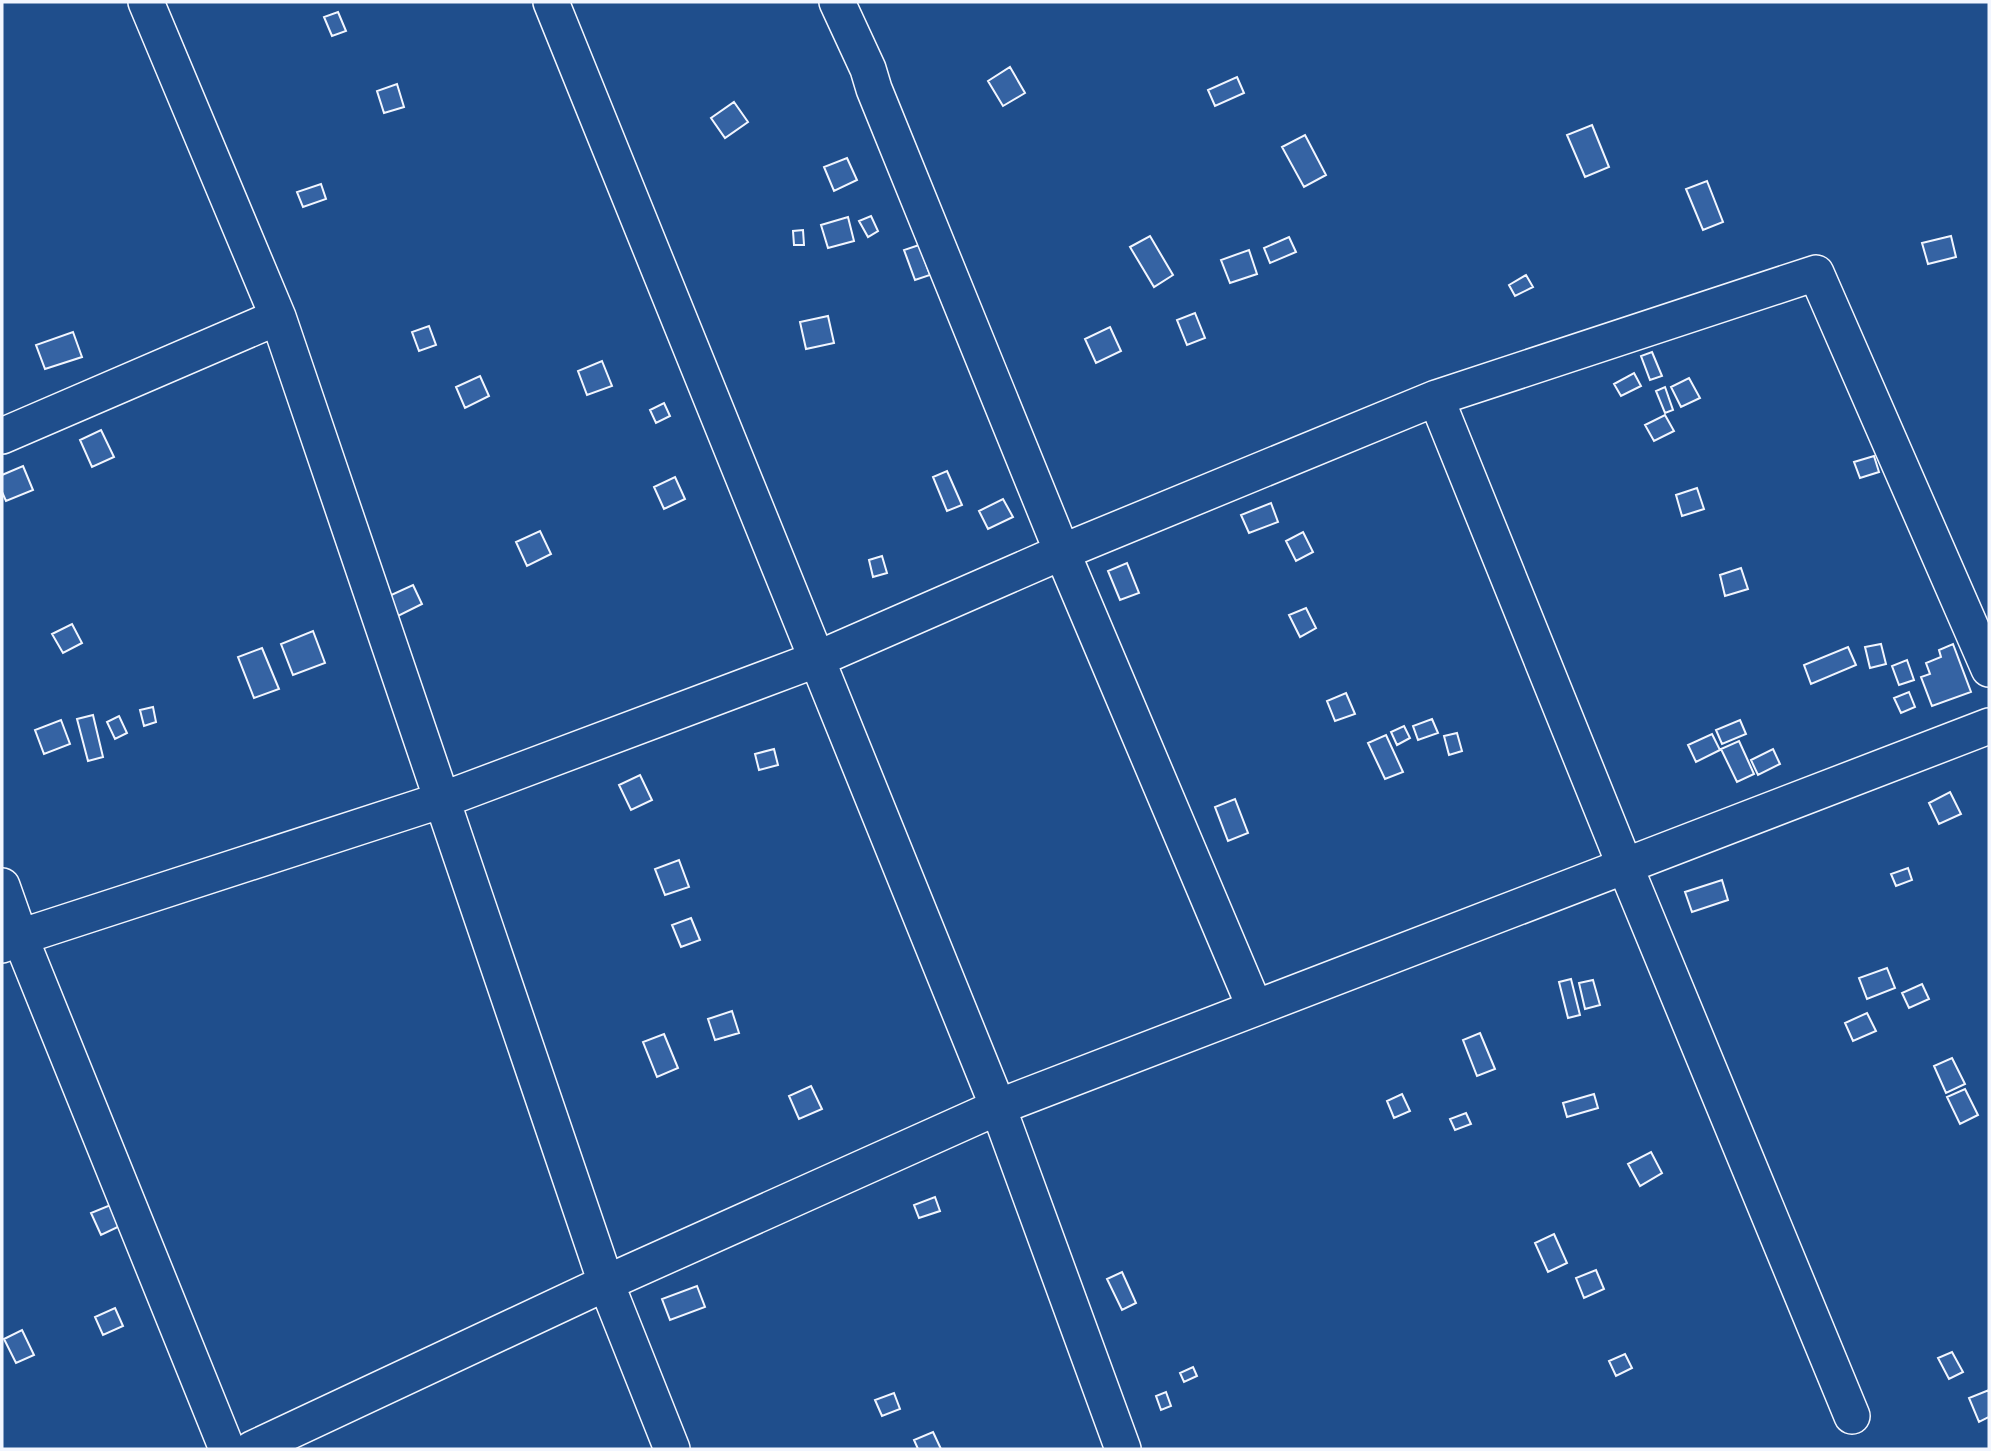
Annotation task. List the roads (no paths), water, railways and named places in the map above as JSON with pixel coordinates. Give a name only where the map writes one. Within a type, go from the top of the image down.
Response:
[{"type":"street","points":[[146,2],[278,317],[607,1283],[672,1449]]},
{"type":"street","points":[[551,2],[998,1107],[1123,1449]]},
{"type":"street","points":[[836,2],[868,69],[1062,552],[1255,1008]]},
{"type":"street","points":[[11,941],[442,800],[816,660],[1062,552],[1436,398],[1816,273],[1989,669]]},
{"type":"street","points":[[2,436],[278,317]]},
{"type":"street","points":[[1436,398],[1852,1416]]},
{"type":"street","points":[[252,1449],[607,1283],[998,1107],[1989,726]]},
{"type":"street","points":[[2,886],[11,941],[227,1449]]}]
